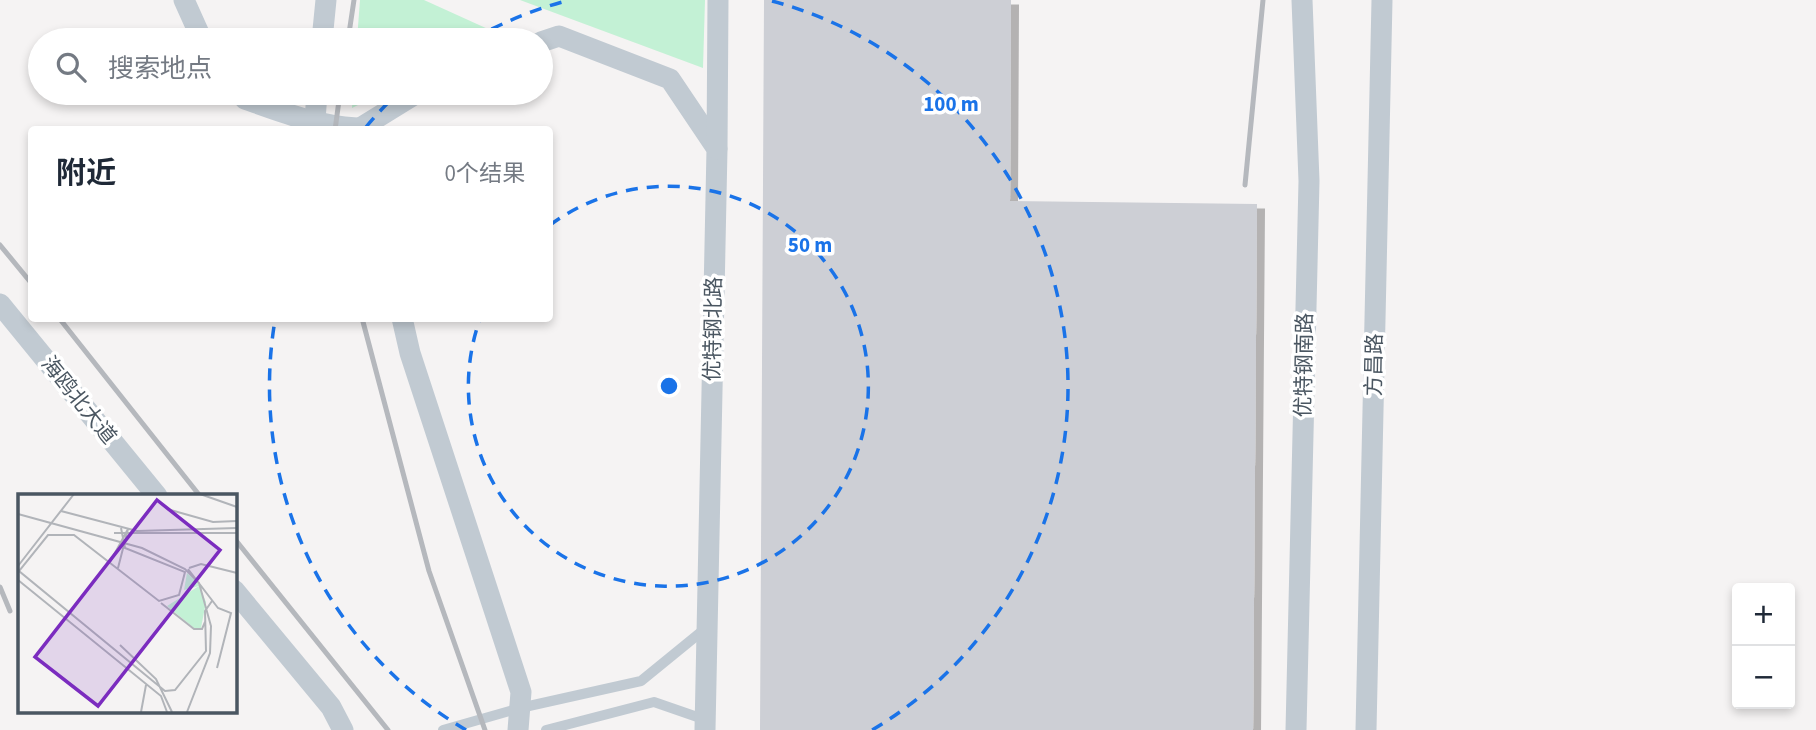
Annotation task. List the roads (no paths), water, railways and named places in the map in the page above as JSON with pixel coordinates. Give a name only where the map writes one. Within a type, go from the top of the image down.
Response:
[{"type":"street","points":[[184,0],[197,28]]},
{"type":"street","points":[[323,28],[326,0]]},
{"type":"street","name":"优特钢北路","points":[[706,725],[718,0]]},
{"type":"street","name":"优特钢南路","points":[[1296,730],[1309,181],[1302,0]]},
{"type":"street","name":"方昌路","points":[[1366,730],[1382,0]]},
{"type":"street","points":[[553,38],[559,36],[670,79],[717,149]]},
{"type":"street","points":[[265,105],[332,126]]},
{"type":"street","points":[[315,120],[316,105]]},
{"type":"street","points":[[362,126],[397,105]]},
{"type":"street","name":"海鸥北大道","points":[[0,304],[156,494]]},
{"type":"street","points":[[403,322],[410,354],[521,692],[518,730]]},
{"type":"street","points":[[236,592],[331,707],[343,730]]},
{"type":"lane","points":[[443,730],[520,708],[641,681],[707,627]]},
{"type":"lane","points":[[546,730],[654,702],[706,725]]},
{"type":"railway","points":[[350,28],[354,0]]},
{"type":"railway","points":[[1245,185],[1263,0]]},
{"type":"railway","points":[[336,126],[338,105]]},
{"type":"railway","points":[[0,245],[28,279]]},
{"type":"railway","points":[[62,322],[198,494]]},
{"type":"railway","points":[[363,322],[429,571],[485,730]]},
{"type":"railway","points":[[236,540],[388,730]]},
{"type":"railway","points":[[0,587],[10,611]]}]
